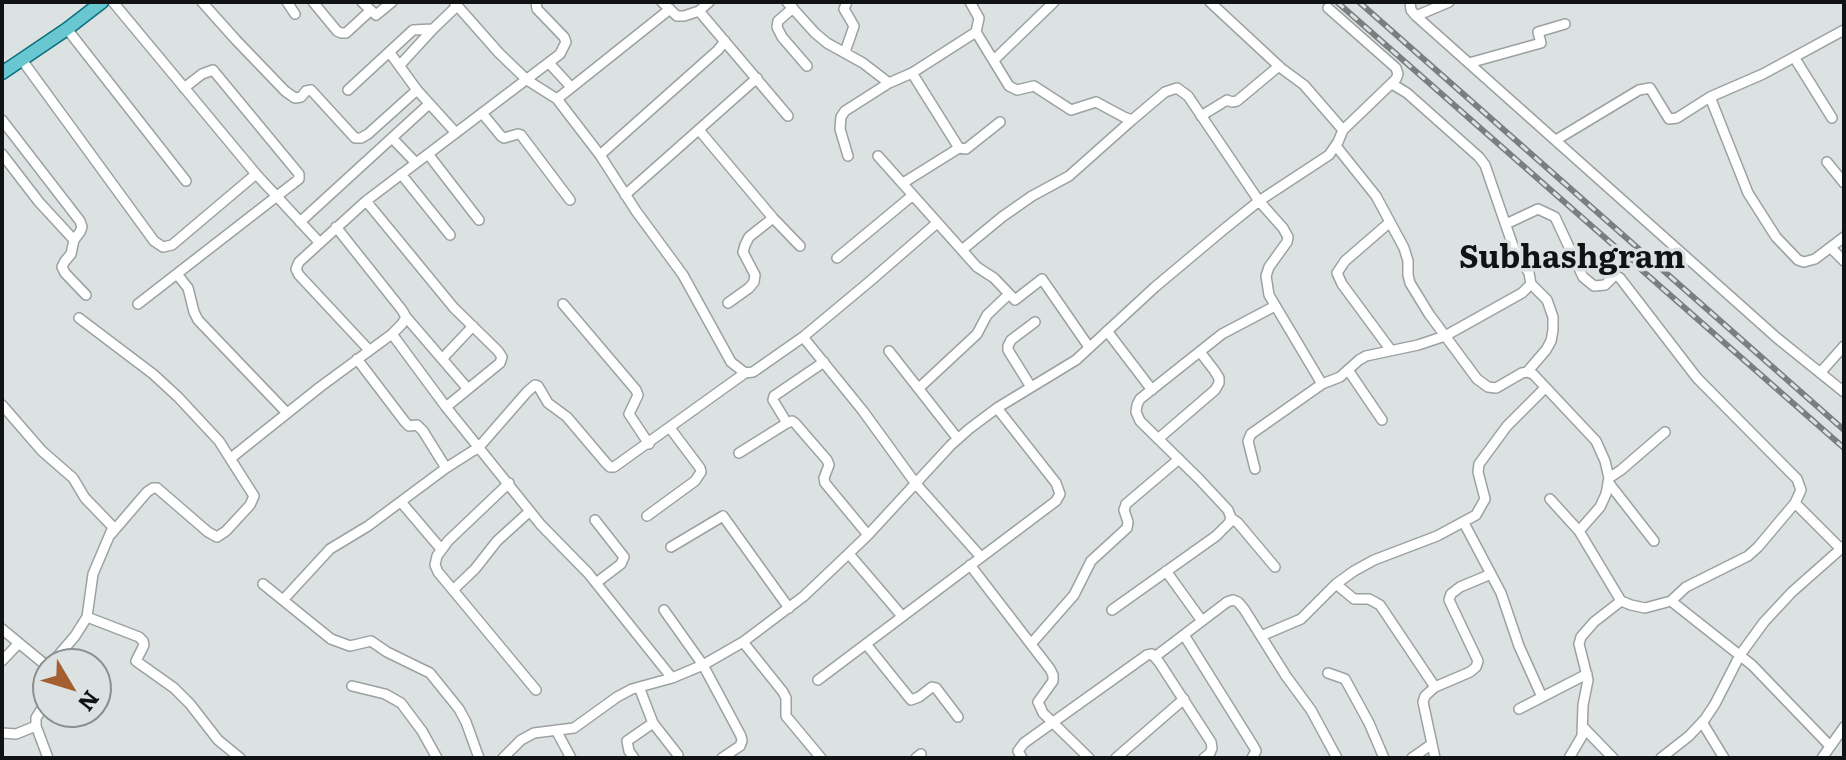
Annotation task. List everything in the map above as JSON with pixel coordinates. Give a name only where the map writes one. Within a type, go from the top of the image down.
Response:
[{"type":"main road","points":[[5,66],[22,60],[102,2]]},
{"type":"street","points":[[113,2],[256,174],[319,242]]},
{"type":"street","points":[[202,2],[285,91],[295,98],[311,90],[355,138],[368,134],[417,90]]},
{"type":"street","points":[[287,2],[295,14]]},
{"type":"street","points":[[313,2],[341,33],[346,33],[370,11]]},
{"type":"street","points":[[362,2],[376,15],[392,2]]},
{"type":"street","points":[[369,350],[299,275],[296,269],[299,262],[366,201],[560,54],[566,42],[564,37],[537,9],[536,2]]},
{"type":"street","points":[[557,99],[666,6],[677,16],[684,16],[699,11],[709,2]]},
{"type":"street","points":[[845,52],[854,26],[844,9],[847,2]]},
{"type":"street","points":[[970,2],[979,18],[976,32],[1009,86],[1017,90],[1034,86],[1071,110],[1096,102],[1132,120]]},
{"type":"street","points":[[994,60],[1054,2]]},
{"type":"street","points":[[1210,2],[1304,85],[1343,130]]},
{"type":"street","points":[[1410,2],[1416,16],[1777,338],[1844,392]]},
{"type":"street","points":[[1416,16],[1449,2]]},
{"type":"street","points":[[400,65],[456,4],[527,80],[557,99],[600,155],[688,284],[725,354],[745,373]]},
{"type":"street","points":[[807,66],[777,27],[790,5],[827,43],[863,63],[889,83]]},
{"type":"street","points":[[503,758],[521,740],[534,733],[574,728],[617,697],[703,665],[743,642],[789,608],[849,554],[958,439],[997,408],[1076,360],[1178,268],[1259,201],[1329,155],[1343,130],[1392,84],[1398,74],[1396,68],[1328,8]]},
{"type":"street","points":[[699,11],[788,116]]},
{"type":"street","points":[[1469,63],[1541,43],[1538,32],[1565,24]]},
{"type":"street","points":[[67,29],[186,181]]},
{"type":"street","points":[[348,90],[413,30],[433,29]]},
{"type":"street","points":[[1556,140],[1639,90],[1650,88],[1669,119],[1677,118],[1710,97],[1763,74],[1844,30]]},
{"type":"street","points":[[848,156],[840,129],[845,111],[976,32]]},
{"type":"street","points":[[600,155],[725,41]]},
{"type":"street","points":[[390,53],[417,90],[456,133]]},
{"type":"street","points":[[1794,57],[1832,118]]},
{"type":"street","points":[[22,60],[154,241],[163,247],[172,245],[256,174]]},
{"type":"street","points":[[549,63],[571,87]]},
{"type":"street","points":[[1201,116],[1223,101],[1237,101],[1279,66]]},
{"type":"street","points":[[138,304],[299,179],[299,174],[213,70],[208,70],[184,88]]},
{"type":"street","points":[[912,73],[959,148]]},
{"type":"street","points":[[625,195],[757,78]]},
{"type":"street","points":[[1392,84],[1407,93],[1485,165],[1513,246],[1529,273],[1531,284],[1547,300],[1553,317],[1551,341],[1527,372]]},
{"type":"street","points":[[962,250],[1032,196],[1069,176],[1165,92],[1177,88],[1188,96],[1259,201],[1288,237],[1266,276],[1269,295],[1322,384]]},
{"type":"street","points":[[1710,97],[1748,193],[1776,237],[1798,260],[1815,259],[1844,237]]},
{"type":"street","points":[[300,222],[429,104]]},
{"type":"street","points":[[482,113],[504,138],[521,135],[570,200]]},
{"type":"street","points":[[2,120],[80,221],[82,227],[62,267],[86,295]]},
{"type":"street","points":[[903,183],[959,148],[966,149],[1000,122]]},
{"type":"street","points":[[699,130],[800,246]]},
{"type":"street","points":[[392,138],[416,163]]},
{"type":"street","points":[[1336,146],[1376,196],[1404,248],[1410,283],[1477,379],[1488,387],[1496,388],[1522,373],[1533,374],[1596,441],[1605,461],[1608,480],[1606,494],[1600,507],[1579,531]]},
{"type":"street","points":[[2,154],[39,202],[74,240]]},
{"type":"street","points":[[428,154],[479,220]]},
{"type":"street","points":[[878,156],[977,267],[994,278],[1015,300],[1042,279],[1089,347]]},
{"type":"street","points":[[1827,162],[1844,183]]},
{"type":"street","points":[[401,174],[450,235]]},
{"type":"street","points":[[837,258],[913,195]]},
{"type":"street","points":[[366,201],[454,308],[502,357],[500,363],[446,407]]},
{"type":"street","points":[[1506,224],[1538,209],[1555,217],[1583,277],[1594,286],[1605,285],[1615,275],[1620,278],[1697,378],[1797,479],[1801,490],[1795,503],[1748,556],[1686,587],[1671,601],[1645,608],[1621,601],[1579,531],[1550,499]]},
{"type":"street","points":[[728,303],[754,282],[755,275],[743,252],[745,245],[749,237],[773,218]]},
{"type":"street","points":[[1390,222],[1345,261],[1337,273],[1390,349]]},
{"type":"street","points":[[283,600],[330,549],[357,534],[479,447],[535,385],[548,403],[567,417],[610,467],[619,465],[745,373],[753,372],[803,337],[937,223]]},
{"type":"street","points":[[336,227],[406,317],[468,389]]},
{"type":"street","points":[[1831,248],[1844,261]]},
{"type":"street","points":[[177,274],[188,288],[198,320],[287,413]]},
{"type":"street","points":[[1255,469],[1248,437],[1322,384],[1340,377],[1366,356],[1445,336],[1522,293],[1531,284]]},
{"type":"street","points":[[919,388],[977,334],[987,315],[1009,294]]},
{"type":"street","points":[[563,304],[636,390],[638,395],[629,414],[649,444]]},
{"type":"street","points":[[1275,306],[1222,334],[1140,399],[1136,412],[1140,421],[1228,510],[1231,518],[1275,567]]},
{"type":"street","points":[[231,458],[392,334],[406,317]]},
{"type":"street","points":[[79,318],[167,386],[211,432],[254,496],[250,505],[217,537],[157,488],[153,488],[111,534]]},
{"type":"street","points":[[1031,387],[1008,346],[1011,340],[1035,322]]},
{"type":"street","points":[[442,359],[473,326]]},
{"type":"street","points":[[1107,331],[1152,390]]},
{"type":"street","points":[[392,334],[530,511],[596,583],[672,678]]},
{"type":"street","points":[[803,337],[916,484],[981,557]]},
{"type":"street","points":[[1820,373],[1844,346]]},
{"type":"street","points":[[889,351],[958,439]]},
{"type":"street","points":[[1158,439],[1215,390],[1219,383],[1219,378],[1200,352]]},
{"type":"street","points":[[357,359],[405,422],[409,426],[420,427],[446,468]]},
{"type":"street","points":[[787,423],[773,400],[774,396],[824,362]]},
{"type":"street","points":[[1348,370],[1382,420]]},
{"type":"street","points":[[1261,636],[1301,619],[1336,584],[1354,571],[1437,536],[1476,515],[1485,499],[1479,464],[1507,426],[1545,388]]},
{"type":"street","points":[[2,405],[42,451],[73,478],[85,498],[113,527],[96,563],[87,617],[65,648]]},
{"type":"street","points":[[818,680],[1056,501],[1060,494],[1056,483],[997,408]]},
{"type":"street","points":[[739,453],[792,421],[827,460],[829,465],[825,483],[868,535]]},
{"type":"street","points":[[647,516],[695,481],[701,472],[670,428]]},
{"type":"street","points":[[1608,480],[1665,432]]},
{"type":"street","points":[[1031,644],[1074,595],[1091,561],[1127,528],[1126,504],[1179,459]]},
{"type":"street","points":[[1608,480],[1654,541]]},
{"type":"street","points":[[509,483],[441,549],[435,565],[536,690]]},
{"type":"street","points":[[401,502],[441,549]]},
{"type":"street","points":[[1661,758],[1702,722],[1715,704],[1740,655],[1764,622],[1792,592],[1842,548],[1795,503]]},
{"type":"street","points":[[453,590],[497,541],[530,511]]},
{"type":"street","points":[[671,547],[723,516],[789,608]]},
{"type":"street","points":[[1112,610],[1216,536],[1231,518]]},
{"type":"street","points":[[595,520],[624,557],[621,564],[596,583]]},
{"type":"street","points":[[1464,523],[1501,593],[1519,646],[1542,697]]},
{"type":"street","points":[[849,554],[902,616]]},
{"type":"street","points":[[970,565],[1053,675],[1053,681],[1038,702],[1043,713],[1089,758]]},
{"type":"street","points":[[1166,571],[1202,621]]},
{"type":"street","points":[[1435,758],[1423,702],[1425,696],[1435,687],[1470,672],[1478,661],[1449,600],[1460,587],[1491,574]]},
{"type":"street","points":[[263,584],[331,639],[350,646],[371,641],[430,673],[459,709],[479,758]]},
{"type":"street","points":[[1336,584],[1354,599],[1369,599],[1380,605],[1435,687]]},
{"type":"street","points":[[1156,656],[1233,600],[1244,609],[1311,710],[1337,758]]},
{"type":"street","points":[[1569,758],[1582,736],[1588,680],[1579,644],[1581,637],[1594,622],[1621,601]]},
{"type":"street","points":[[1671,601],[1752,665],[1830,746]]},
{"type":"street","points":[[664,610],[703,665],[742,741],[740,746],[722,758]]},
{"type":"street","points":[[87,617],[139,637],[144,645],[136,661],[174,688],[218,740],[240,758]]},
{"type":"street","points":[[2,629],[32,652]]},
{"type":"street","points":[[1184,635],[1254,747],[1256,751],[1252,758]]},
{"type":"street","points":[[743,642],[783,692],[786,716],[821,758]]},
{"type":"street","points":[[2,661],[19,643]]},
{"type":"street","points":[[866,644],[911,700],[932,687],[936,688],[958,717]]},
{"type":"street","points":[[1022,758],[1018,751],[1020,746],[1152,654],[1211,742],[1212,748],[1204,758]]},
{"type":"street","points":[[1328,673],[1345,679],[1384,758]]},
{"type":"street","points":[[1519,709],[1587,674]]},
{"type":"street","points":[[352,686],[385,694],[401,703],[437,758]]},
{"type":"street","points":[[639,687],[653,723],[678,755]]},
{"type":"street","points":[[1116,758],[1184,699]]},
{"type":"street","points":[[1702,722],[1724,758]]},
{"type":"street","points":[[634,758],[627,741],[653,723]]},
{"type":"street","points":[[1582,726],[1613,758]]},
{"type":"street","points":[[1822,758],[1844,727]]},
{"type":"street","points":[[2,733],[16,734],[32,728]]},
{"type":"street","points":[[37,728],[48,758]]},
{"type":"street","points":[[556,730],[571,758]]},
{"type":"street","points":[[1412,758],[1432,744]]},
{"type":"railway","points":[[1337,2],[1844,448]]},
{"type":"railway","points":[[1359,2],[1844,430]]},
{"type":"district","name":"Subhashgram","points":[[1572,259]]}]
